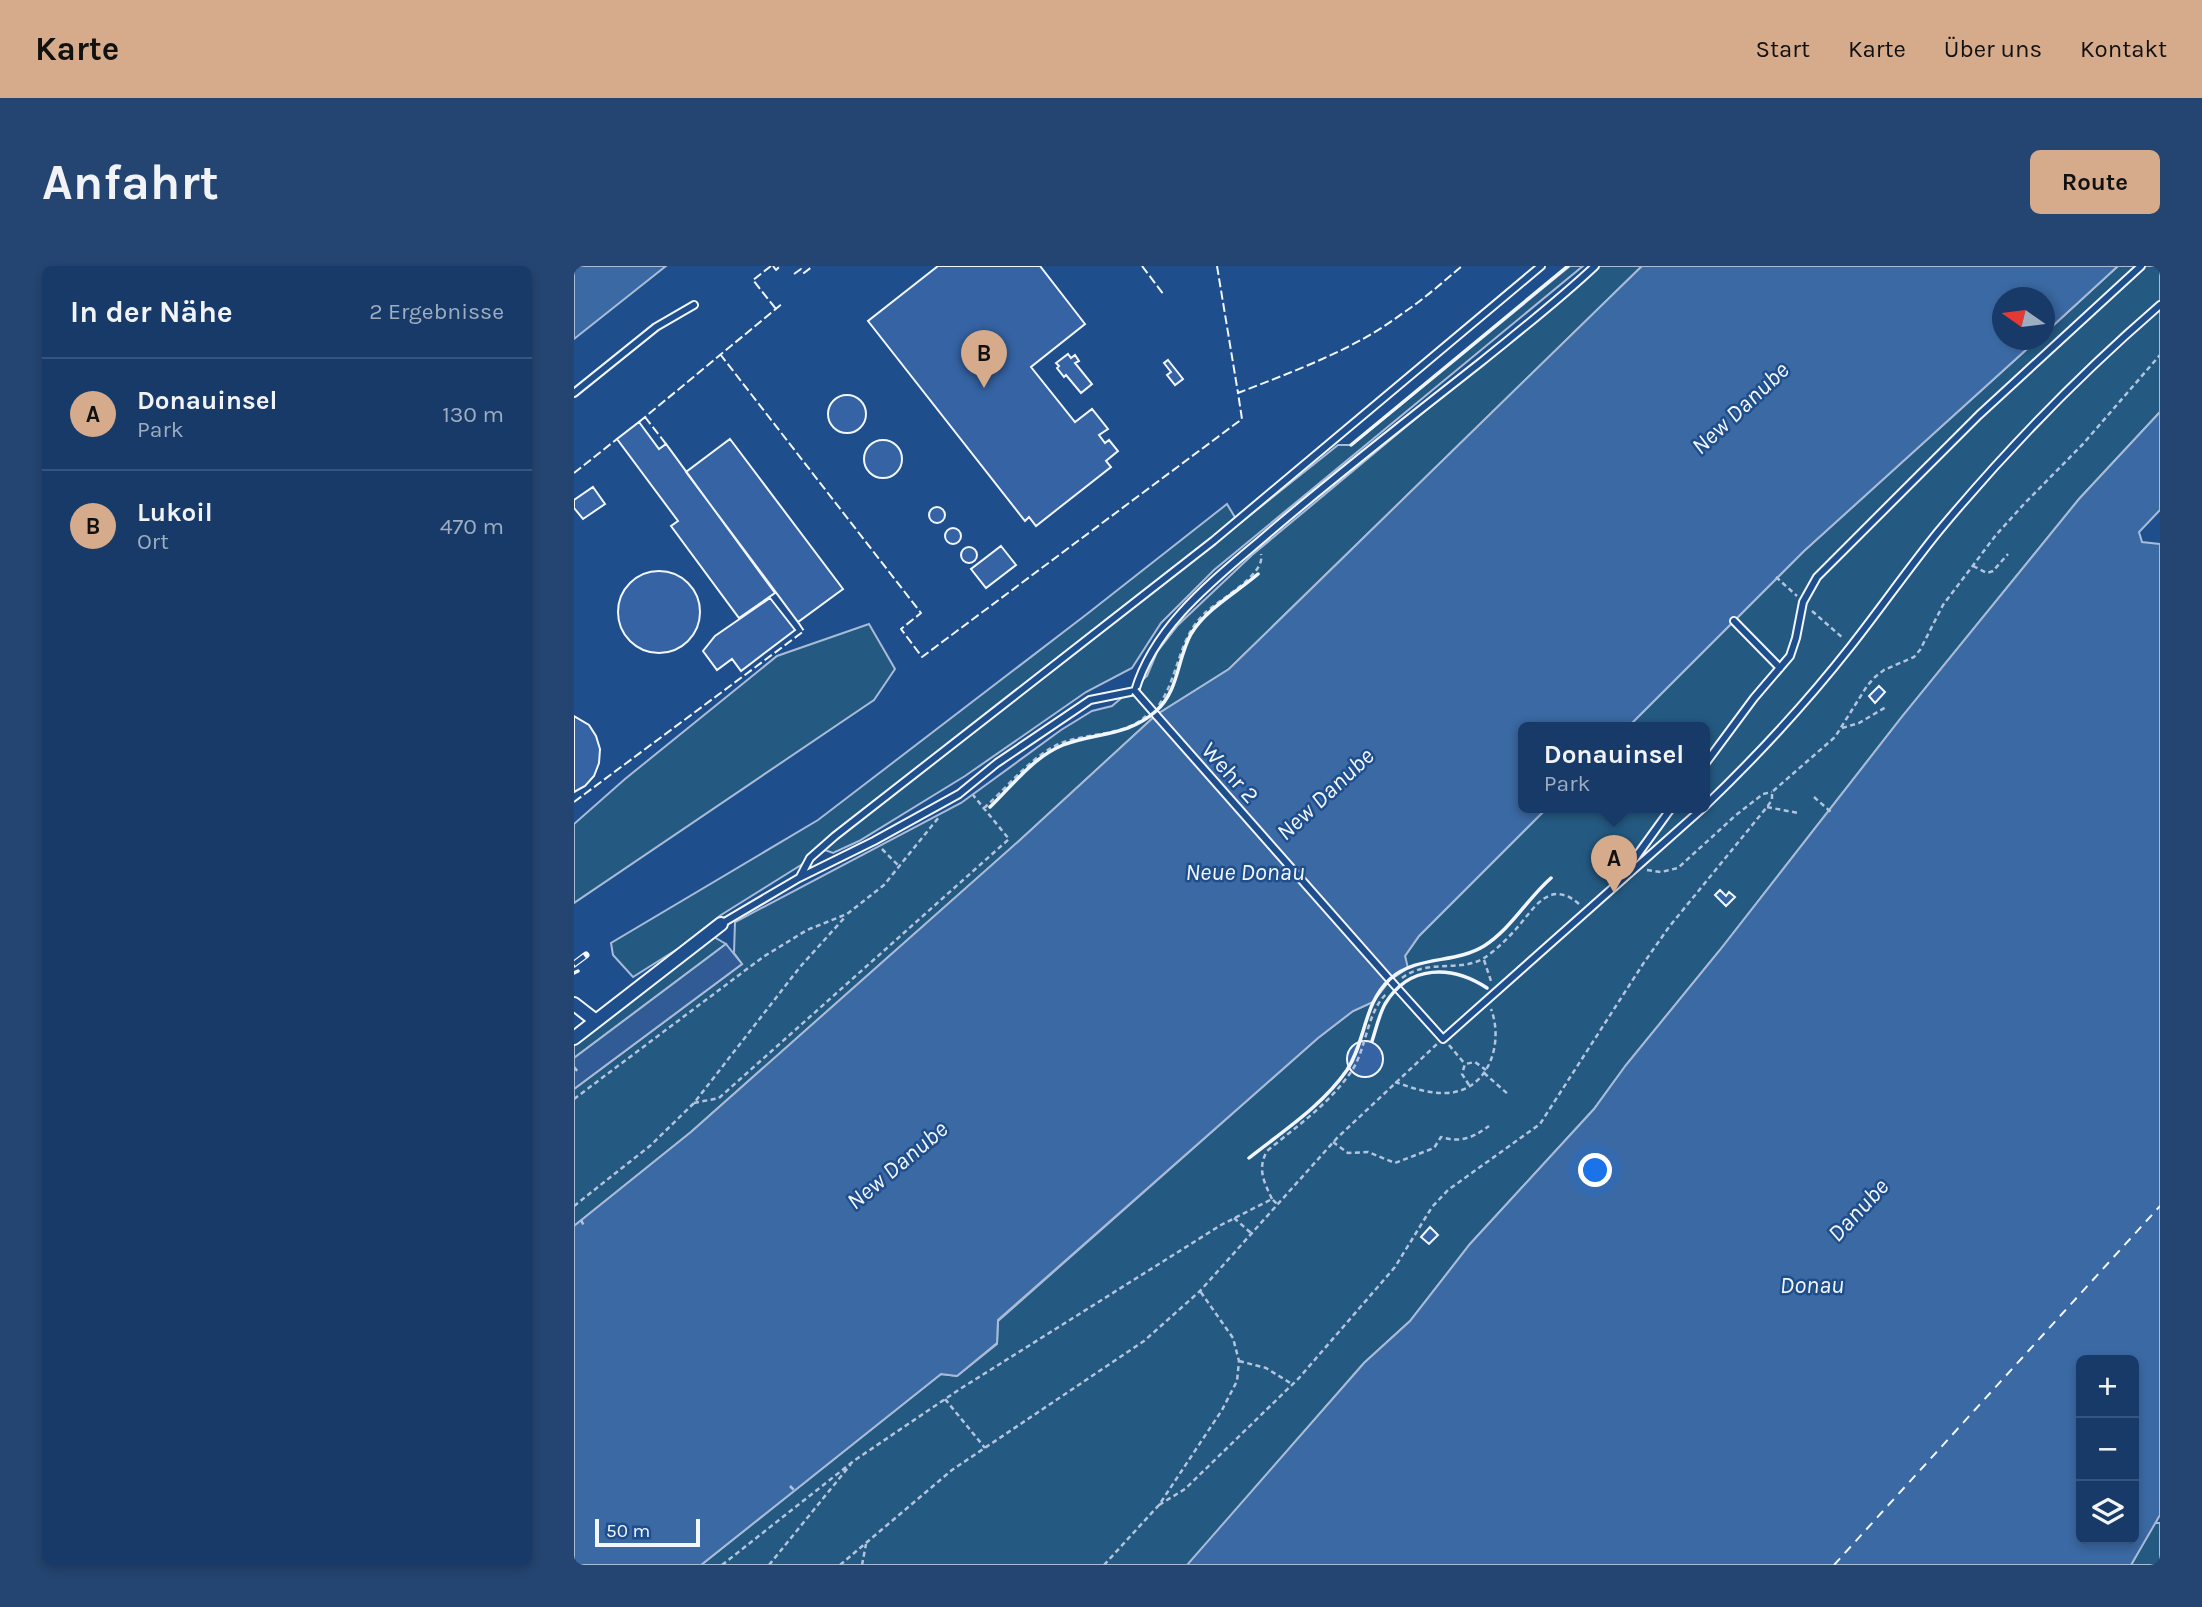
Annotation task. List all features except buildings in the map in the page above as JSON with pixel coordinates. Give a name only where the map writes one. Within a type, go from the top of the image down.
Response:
[{"type":"street","points":[[574,1038],[721,924]]},
{"type":"street","points":[[574,1004],[596,1021]]},
{"type":"lane","points":[[799,878],[810,858],[835,836],[1213,541],[1541,266]]},
{"type":"lane","points":[[721,924],[799,878],[874,841],[967,788],[997,763],[1090,700],[1135,691],[1141,669],[1160,636],[1198,597],[1300,507],[1518,332],[1595,266]]},
{"type":"lane","points":[[1710,758],[1790,656],[1803,602],[1817,576],[1979,415],[2141,266]]},
{"type":"lane","points":[[574,393],[656,327],[694,305]]},
{"type":"lane","points":[[1710,801],[1759,751],[1843,656],[1937,533],[1994,466],[2055,401],[2160,305]]},
{"type":"lane","points":[[1734,621],[1780,668]]},
{"type":"lane","name":"Wehr 2","points":[[1135,691],[1443,1039]]},
{"type":"lane","points":[[1630,873],[1630,865],[1668,813]]},
{"type":"lane","points":[[1443,1039],[1697,813]]},
{"type":"path","points":[[1650,871],[1678,869],[1736,815],[1763,794],[1772,792],[1835,737],[1875,677],[1884,670],[1914,657],[1943,604],[2024,503],[2083,444],[2160,355]]},
{"type":"path","points":[[1973,566],[1987,573],[1993,571],[2008,554]]},
{"type":"path","points":[[1776,577],[1793,593]]},
{"type":"path","points":[[1810,608],[1836,632]]},
{"type":"path","points":[[1842,729],[1859,723],[1886,707]]},
{"type":"path","points":[[694,1103],[719,1098],[1009,839],[967,788]]},
{"type":"path","points":[[1159,1505],[1185,1489],[1292,1384],[1395,1267],[1432,1207],[1448,1190],[1540,1124],[1656,946],[1767,807],[1772,800],[1772,792]]},
{"type":"path","points":[[1814,797],[1832,813]]},
{"type":"path","points":[[1767,807],[1798,813]]},
{"type":"path","points":[[574,1206],[651,1145],[694,1103],[800,967],[847,914],[884,885],[942,814]]},
{"type":"path","points":[[874,841],[898,866]]},
{"type":"path","points":[[1549,895],[1569,896],[1586,911]]},
{"type":"path","points":[[575,1098],[763,957],[807,930],[847,914]]},
{"type":"path","points":[[1483,959],[1492,984]]},
{"type":"path","points":[[1395,1082],[1436,1093],[1451,1093],[1469,1085],[1485,1072],[1496,1046],[1495,1018],[1487,1000]]},
{"type":"path","points":[[840,1565],[952,1470],[1144,1341],[1200,1292],[1333,1142],[1443,1039]]},
{"type":"path","points":[[1455,1052],[1465,1064]]},
{"type":"path","points":[[1465,1064],[1475,1062],[1509,1095]]},
{"type":"path","points":[[1465,1064],[1462,1074],[1469,1085]]},
{"type":"path","points":[[574,1067],[578,1072]]},
{"type":"path","points":[[1333,1142],[1348,1153],[1368,1152],[1395,1163],[1434,1148],[1441,1137],[1456,1142],[1477,1135],[1489,1126]]},
{"type":"path","points":[[1277,1204],[1263,1179],[1263,1160],[1267,1152],[1283,1138]]},
{"type":"path","points":[[722,1565],[855,1460],[945,1399],[1234,1217],[1272,1199]]},
{"type":"path","points":[[1234,1217],[1251,1233]]},
{"type":"path","points":[[581,1220],[584,1226]]},
{"type":"path","points":[[1104,1565],[1159,1505],[1222,1410],[1237,1381],[1239,1361],[1233,1338],[1200,1292]]},
{"type":"path","points":[[1239,1361],[1266,1368],[1292,1384]]},
{"type":"path","points":[[945,1399],[985,1448]]},
{"type":"path","points":[[769,1565],[855,1460]]},
{"type":"path","points":[[790,1486],[796,1492]]},
{"type":"path","points":[[862,1565],[867,1543]]},
{"type":"shaded area","points":[[1570,266],[1583,266],[1214,570],[1161,623],[1132,668],[1086,692],[965,776],[859,841],[833,853],[825,850],[721,915],[679,948],[633,977],[613,955],[611,943],[818,820],[1227,504],[1239,524],[1338,445],[1352,445]]},
{"type":"shaded area","points":[[1599,266],[1642,266],[1229,669],[1156,715],[1020,840],[691,1132],[574,1226],[574,1089],[742,964],[734,953],[735,922],[961,803],[1061,730],[1092,711],[1112,706],[1147,676],[1157,652],[1178,625],[1252,555]]},
{"type":"shaded area","points":[[2118,266],[2160,266],[2160,412],[2079,499],[1901,718],[1594,1109],[1470,1244],[1410,1321],[1364,1363],[1253,1490],[1239,1521],[1200,1565],[701,1565],[941,1374],[957,1376],[997,1344],[998,1321],[1318,1038],[1353,1011],[1373,1002],[1390,980],[1407,968],[1405,956],[1419,936],[1542,813],[1710,813],[1710,722],[1633,722],[1804,551],[2026,350],[2055,350],[2055,324]]},
{"type":"shaded area","points":[[869,624],[895,669],[874,700],[574,903],[574,824],[625,779],[777,656]]},
{"type":"shaded area","points":[[714,937],[726,944],[574,1058],[574,1044]]},
{"type":"shaded area","points":[[726,944],[742,964],[574,1089],[574,1058]]},
{"type":"shaded area","points":[[2154,1523],[2160,1523],[2160,1565],[2131,1565]]},
{"type":"water","points":[[574,266],[666,266],[574,339]]},
{"type":"water","name":"Neue Donau","points":[[1642,266],[2118,266],[2055,324],[2055,287],[1992,287],[1992,350],[2026,350],[1804,551],[1633,722],[1518,722],[1518,813],[1542,813],[1419,936],[1405,956],[1408,968],[1390,980],[1373,1002],[1353,1011],[1318,1038],[998,1320],[997,1343],[957,1376],[941,1374],[701,1565],[574,1565],[574,1226],[691,1132],[1020,840],[1156,715],[1229,669]]},
{"type":"water","name":"Donau","points":[[2160,412],[2160,510],[2139,532],[2142,542],[2160,544],[2160,1515],[2131,1565],[1187,1565],[1364,1363],[1410,1321],[1470,1244],[1594,1109],[1901,718],[2079,499]]},
{"type":"ferry route","points":[[1834,1565],[2160,1206]]},
{"type":"railway","points":[[574,964],[586,955]]},
{"type":"fence","points":[[771,266],[753,280],[776,309]]},
{"type":"fence","points":[[773,266],[776,270],[779,267]]},
{"type":"fence","points":[[794,274],[801,269],[804,273],[813,266]]},
{"type":"fence","points":[[1142,266],[1164,295]]},
{"type":"fence","points":[[1217,266],[1238,393]]},
{"type":"fence","points":[[720,354],[921,613],[901,629],[922,657],[1242,419],[1238,393],[1323,359],[1364,338],[1418,302],[1462,266]]},
{"type":"fence","points":[[639,422],[783,303]]},
{"type":"fence","points":[[645,417],[666,444]]},
{"type":"fence","points":[[574,473],[617,439]]},
{"type":"fence","points":[[574,802],[804,631],[798,622]]},
{"type":"wall","points":[[1351,445],[1568,266]]},
{"type":"wall","points":[[990,807],[1023,773],[1052,750],[1075,741],[1123,730],[1156,711],[1169,694],[1186,644],[1197,625],[1258,574]]},
{"type":"wall","points":[[1249,1158],[1301,1117],[1337,1083],[1353,1059],[1375,1000],[1390,979],[1412,966],[1473,952],[1484,946],[1502,931],[1551,878]]},
{"type":"wall","points":[[574,973],[578,971]]},
{"type":"wall","points":[[1372,1041],[1385,1004],[1406,981],[1419,975],[1446,972],[1474,980],[1487,988]]},
{"type":"place","name":"Lukoil","points":[[984,388]]},
{"type":"place","name":"Donauinsel","points":[[1614,893]]},
{"type":"water label","name":"New Danube","points":[[1740,408]]},
{"type":"water label","name":"New Danube","points":[[1325,794]]},
{"type":"water label","name":"New Danube","points":[[897,1165]]},
{"type":"water label","name":"Danube","points":[[1858,1210]]}]
